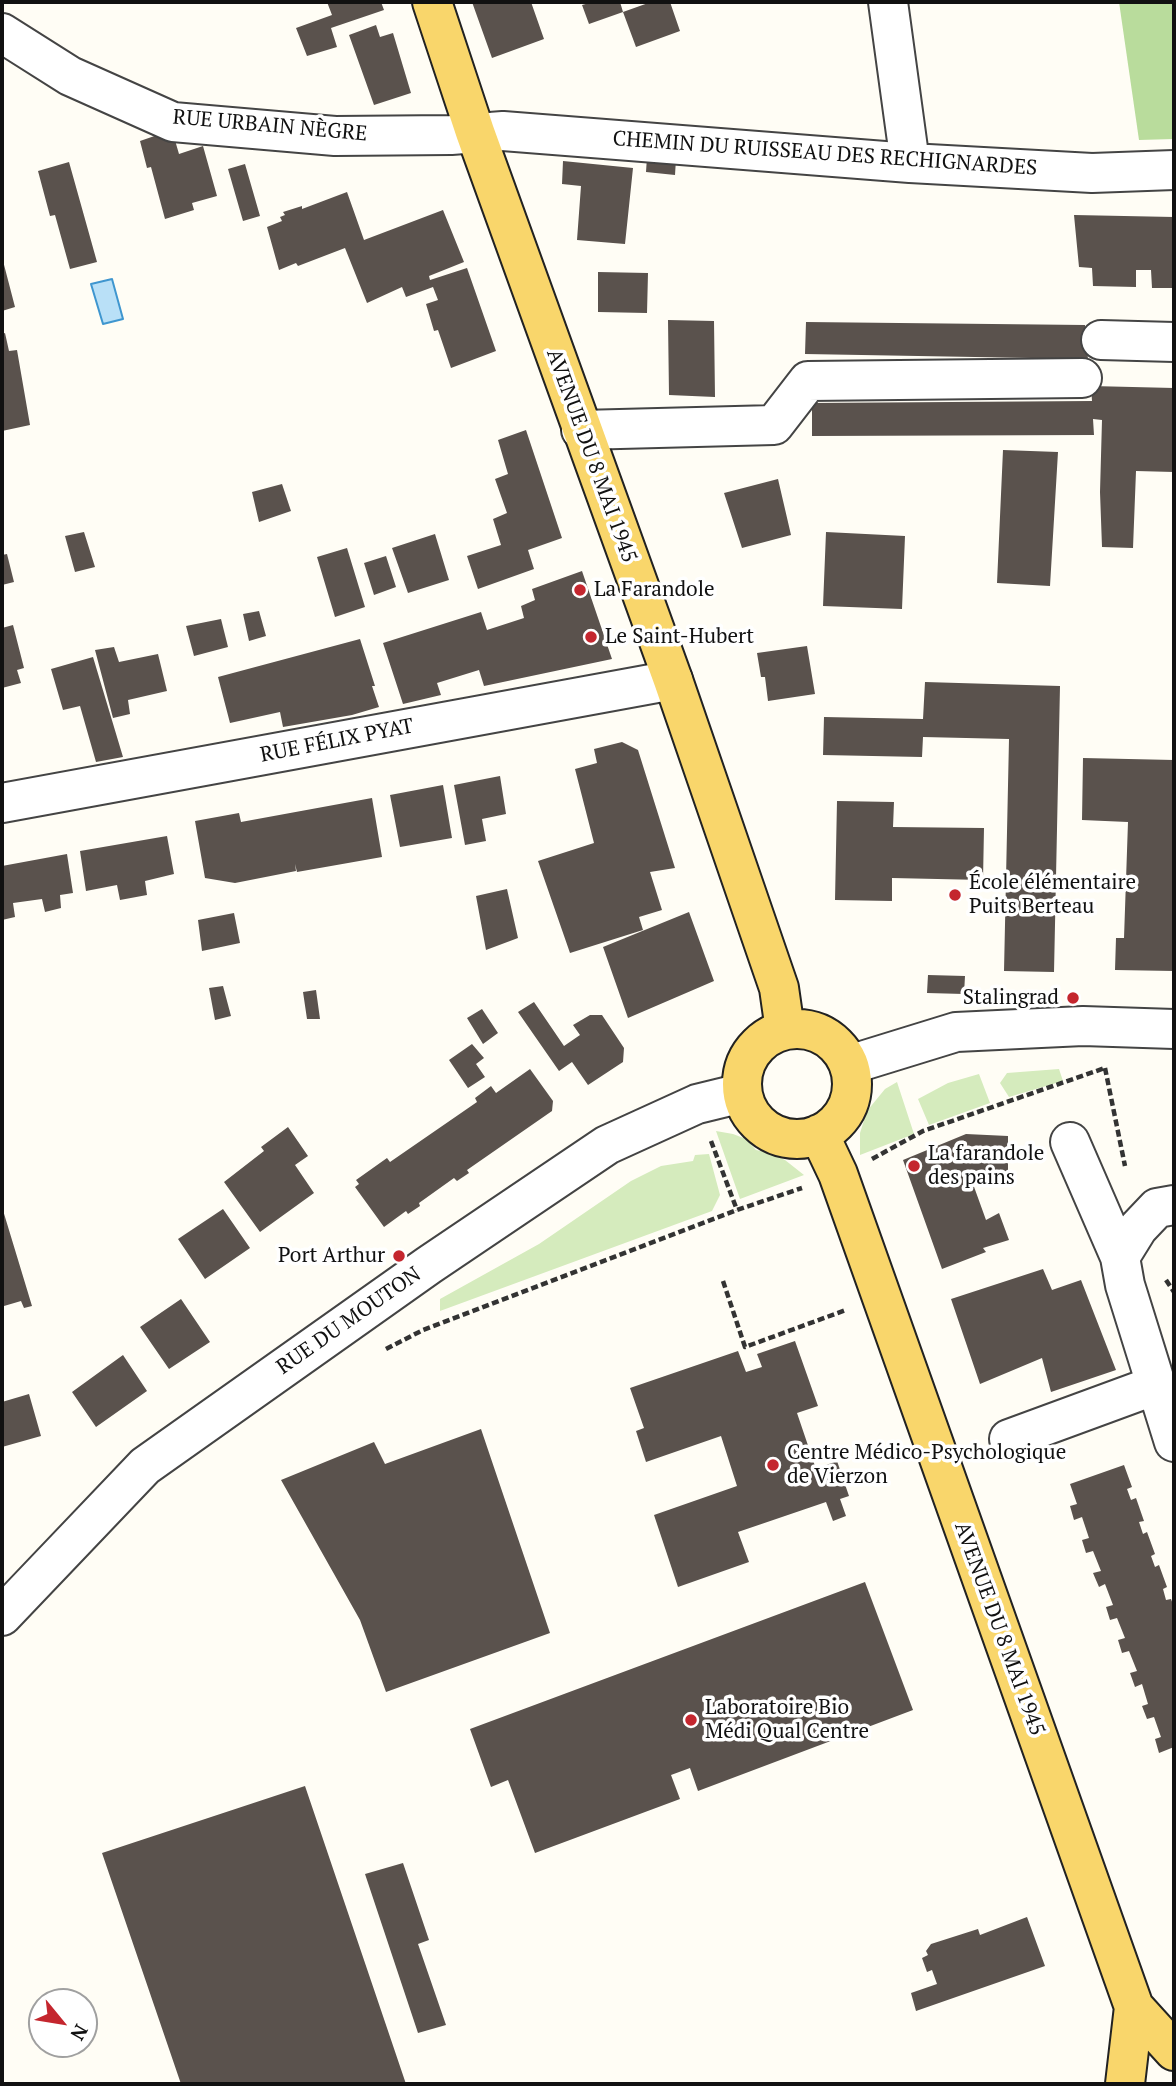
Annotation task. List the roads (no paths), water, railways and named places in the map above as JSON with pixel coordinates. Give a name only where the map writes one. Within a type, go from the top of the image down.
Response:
[{"type":"main road","name":"AVENUE DU 8 MAI 1945","points":[[432,2],[475,132],[673,680],[779,988],[786,1030]]},
{"type":"main road","points":[[786,1030],[816,1032],[830,1040],[841,1051],[849,1065],[852,1081],[844,1113],[833,1125],[819,1134],[803,1139],[786,1138],[758,1123],[747,1109],[742,1093],[742,1077],[752,1053],[770,1036],[786,1030]]},
{"type":"main road","name":"AVENUE DU 8 MAI 1945","points":[[819,1134],[838,1174],[1134,2007],[1174,2051]]},
{"type":"main road","name":"AVENUE DU 8 MAI 1945","points":[[1125,2084],[1134,2007]]},
{"type":"main road","points":[[1140,2084],[1162,2073],[1174,2071]]},
{"type":"street","points":[[888,2],[910,163]]},
{"type":"street","name":"RUE URBAIN NÈGRE","points":[[2,33],[70,76],[173,122],[335,136],[450,135],[475,132]]},
{"type":"street","name":"CHEMIN DU RUISSEAU DES RECHIGNARDES","points":[[475,132],[503,131],[910,163],[1092,173],[1174,170]]},
{"type":"street","points":[[1101,340],[1174,342]]},
{"type":"street","points":[[581,430],[774,425],[808,381],[1082,378]]},
{"type":"street","name":"RUE FÉLIX PYAT","points":[[2,803],[673,680]]},
{"type":"street","points":[[849,1065],[957,1032],[1073,1026],[1174,1029]]},
{"type":"street","name":"RUE DU MOUTON","points":[[2,1616],[145,1466],[429,1265],[607,1145],[697,1104],[742,1093]]},
{"type":"street","points":[[1070,1142],[1129,1242]]},
{"type":"street","points":[[1174,1205],[1157,1208],[1129,1242],[1125,1285],[1174,1442]]},
{"type":"street","points":[[1009,1439],[1156,1385]]},
{"type":"water","points":[[112,279],[123,319],[103,324],[91,284]]},
{"type":"place","name":"La Farandole","points":[[580,590]]},
{"type":"place","name":"Le Saint-Hubert","points":[[591,637]]},
{"type":"place","name":"École élémentaire Puits Berteau","points":[[955,895]]},
{"type":"place","name":"Stalingrad","points":[[1073,998]]},
{"type":"place","name":"La farandole des pains","points":[[914,1166]]},
{"type":"place","name":"Port Arthur","points":[[399,1256]]},
{"type":"place","name":"Centre Médico-Psychologique de Vierzon","points":[[773,1465]]},
{"type":"place","name":"Laboratoire Bio Médi Qual Centre","points":[[691,1720]]}]
